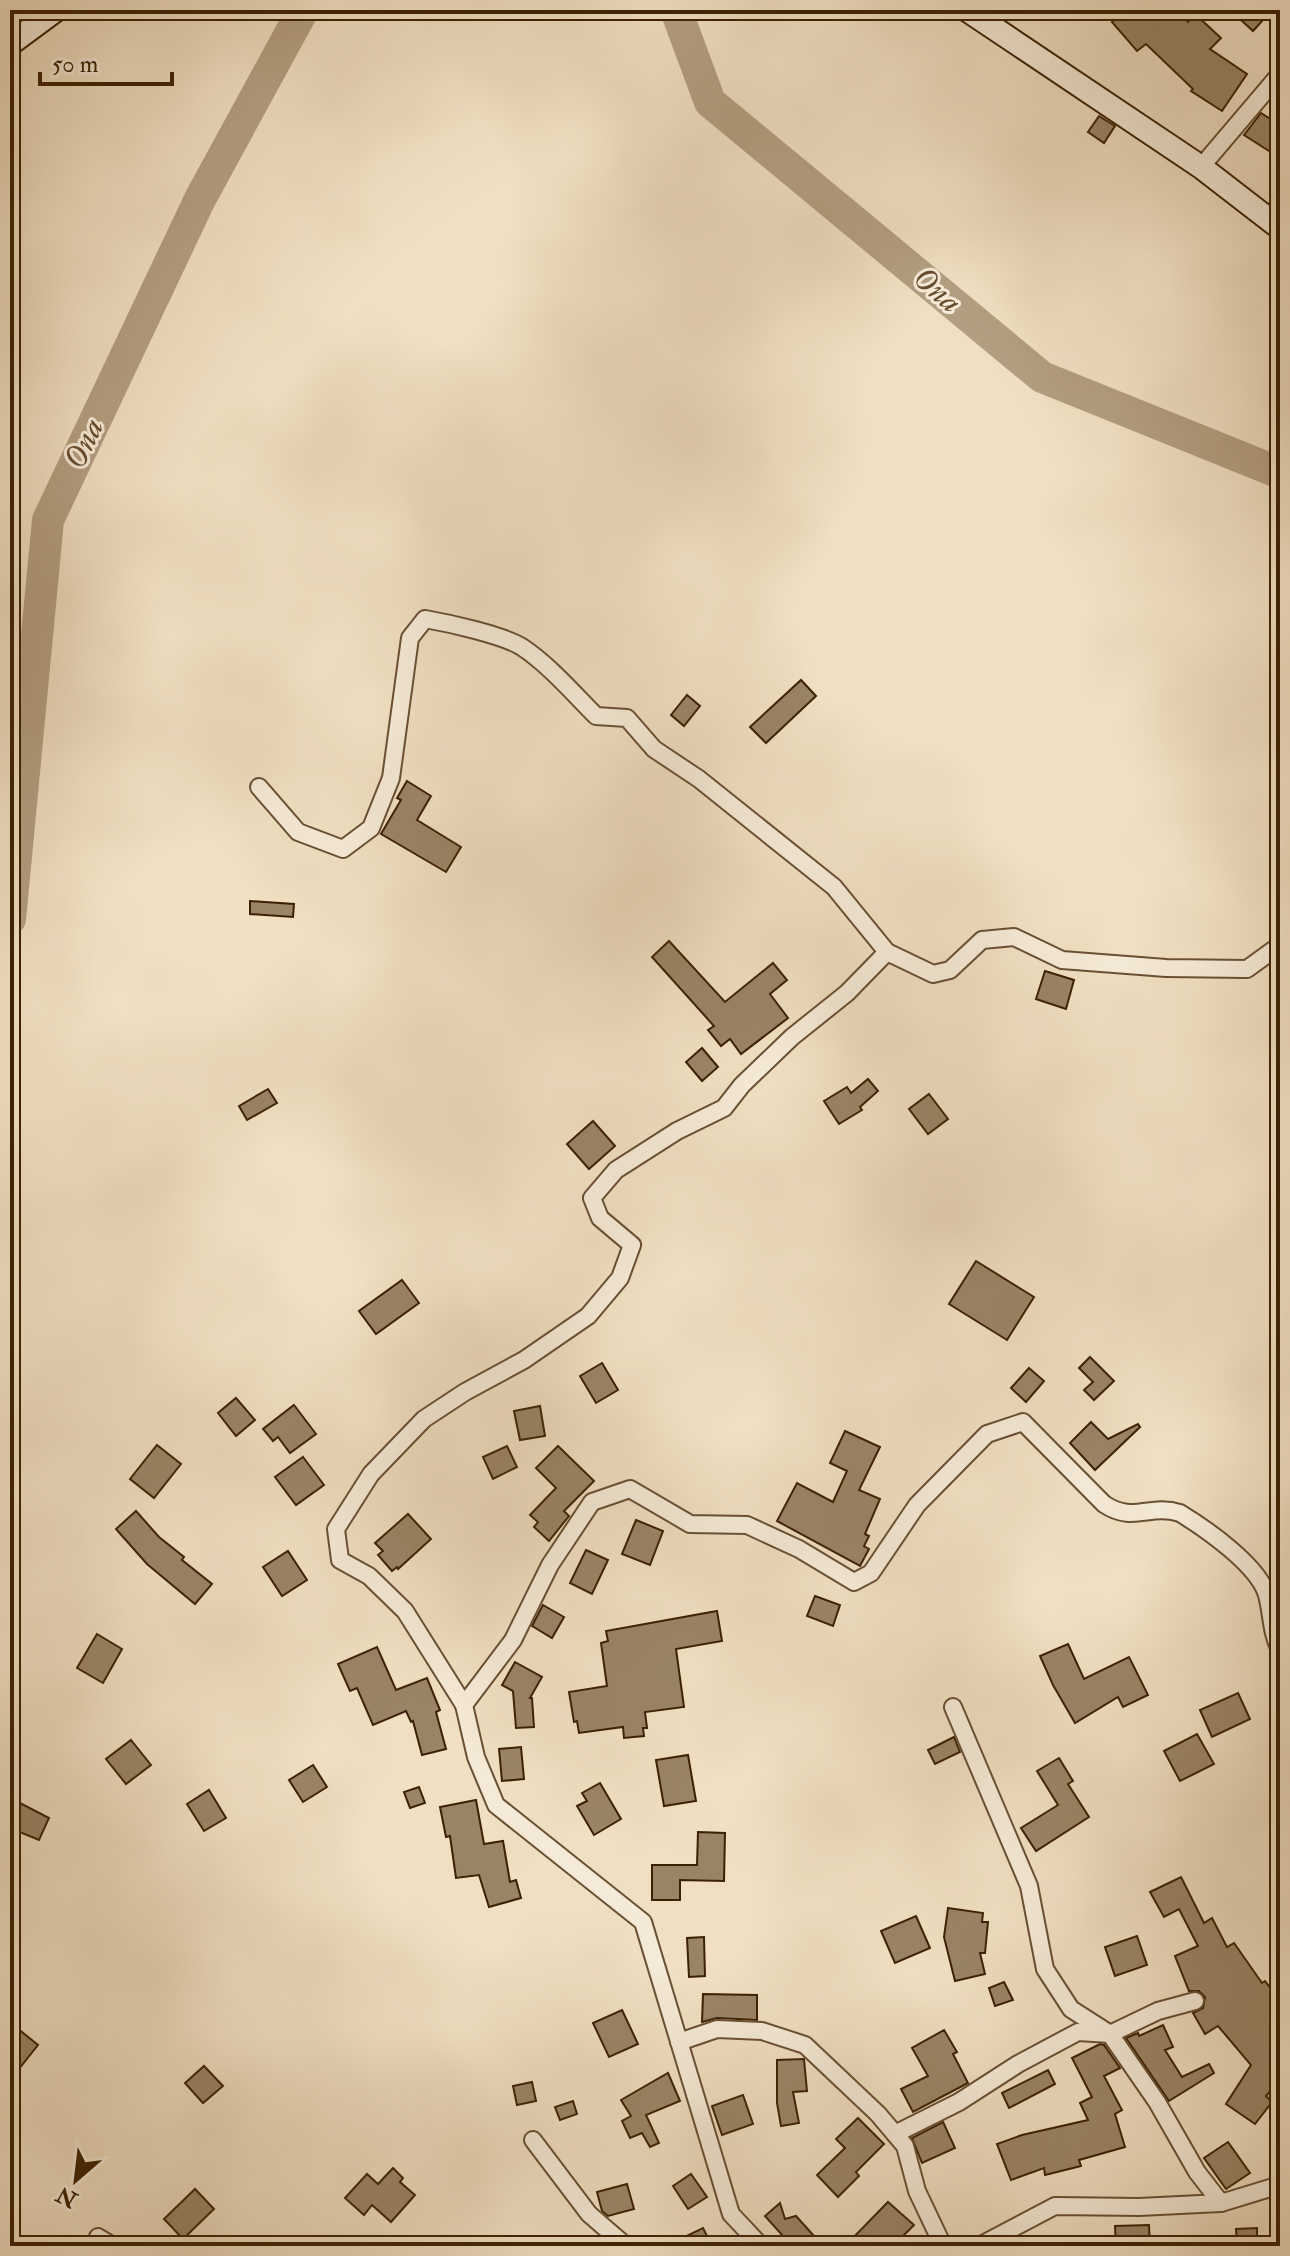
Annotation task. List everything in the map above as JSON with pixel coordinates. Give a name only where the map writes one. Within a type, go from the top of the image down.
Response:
[{"type":"street","points":[[10,44],[56,10]]},
{"type":"street","points":[[967,10],[1201,167],[1280,228]]},
{"type":"street","points":[[1201,167],[1280,74]]},
{"type":"street","points":[[259,787],[298,832],[343,849],[371,828],[391,778],[410,638],[425,619],[452,624],[520,646],[596,716],[627,718],[654,749],[699,779],[834,887],[887,952],[933,974],[950,970],[982,940],[1014,937],[1062,960],[1166,968],[1247,969],[1280,945]]},
{"type":"street","points":[[761,2246],[731,2214],[643,1922],[496,1805],[476,1757],[464,1705],[405,1611],[369,1576],[340,1560],[336,1529],[371,1474],[424,1419],[465,1392],[524,1360],[588,1316],[620,1278],[632,1245],[600,1218],[592,1198],[616,1170],[677,1131],[724,1108],[742,1085],[792,1037],[847,993],[887,952]]},
{"type":"street","points":[[464,1705],[513,1640],[550,1565],[592,1502],[630,1489],[690,1524],[747,1525],[799,1549],[854,1582],[871,1573],[917,1505],[987,1434],[1023,1422],[1104,1504],[1116,1512],[1129,1515],[1168,1509],[1180,1513],[1252,1569],[1267,1594],[1273,1636],[1280,1650]]},
{"type":"street","points":[[953,1707],[1029,1886],[1045,1969],[1071,2009],[1110,2034],[1157,2102],[1197,2172],[1221,2203]]},
{"type":"street","points":[[895,2134],[959,2102],[1018,2064],[1078,2032],[1110,2034],[1158,2011],[1195,2001]]},
{"type":"street","points":[[679,2042],[717,2029],[762,2031],[805,2045],[878,2114],[905,2146],[917,2191],[943,2246]]},
{"type":"street","points":[[533,2140],[589,2214],[626,2246]]},
{"type":"street","points":[[979,2246],[1055,2206],[1139,2207],[1221,2203],[1280,2185]]},
{"type":"building","points":[[1126,10],[1178,10],[1188,22],[1195,14],[1221,38],[1210,49],[1247,74],[1222,111],[1191,91],[1193,89],[1146,44],[1137,51],[1112,22]]},
{"type":"building","points":[[1230,10],[1272,10],[1253,31]]},
{"type":"building","points":[[1261,113],[1280,125],[1280,158],[1244,135]]},
{"type":"building","points":[[1099,116],[1115,126],[1104,143],[1088,132]]},
{"type":"building","points":[[801,680],[816,696],[766,743],[750,727]]},
{"type":"building","points":[[687,695],[700,706],[684,726],[671,715]]},
{"type":"building","points":[[407,781],[431,796],[417,820],[461,847],[446,872],[381,834],[401,800],[397,798]]},
{"type":"building","points":[[250,901],[294,904],[293,917],[250,914]]},
{"type":"building","points":[[669,941],[725,1002],[773,963],[787,980],[770,994],[788,1018],[741,1054],[730,1039],[721,1046],[708,1030],[714,1026],[652,957]]},
{"type":"building","points":[[1045,971],[1074,980],[1066,1009],[1036,999]]},
{"type":"building","points":[[702,1048],[718,1067],[702,1081],[686,1062]]},
{"type":"building","points":[[868,1079],[878,1091],[860,1107],[862,1110],[839,1124],[824,1101],[847,1087],[851,1093]]},
{"type":"building","points":[[268,1089],[277,1103],[247,1120],[239,1106]]},
{"type":"building","points":[[929,1094],[948,1119],[928,1134],[909,1109]]},
{"type":"building","points":[[593,1121],[615,1146],[589,1169],[567,1144]]},
{"type":"building","points":[[976,1261],[1034,1297],[1007,1340],[949,1304]]},
{"type":"building","points":[[402,1280],[419,1303],[376,1334],[359,1311]]},
{"type":"building","points":[[1090,1357],[1114,1381],[1094,1400],[1084,1390],[1093,1382],[1079,1368]]},
{"type":"building","points":[[602,1363],[618,1390],[596,1403],[580,1376]]},
{"type":"building","points":[[1029,1368],[1044,1381],[1026,1402],[1011,1388]]},
{"type":"building","points":[[236,1398],[255,1420],[236,1436],[218,1413]]},
{"type":"building","points":[[294,1405],[316,1434],[290,1453],[278,1437],[273,1441],[263,1429]]},
{"type":"building","points":[[540,1406],[545,1436],[520,1440],[514,1411]]},
{"type":"building","points":[[1091,1422],[1108,1439],[1138,1424],[1140,1427],[1095,1470],[1070,1443]]},
{"type":"building","points":[[845,1431],[880,1447],[859,1490],[880,1499],[865,1534],[869,1536],[864,1546],[869,1549],[860,1566],[777,1521],[797,1483],[833,1502],[847,1471],[830,1463]]},
{"type":"building","points":[[157,1445],[181,1464],[154,1498],[130,1479]]},
{"type":"building","points":[[507,1446],[517,1467],[493,1479],[483,1457]]},
{"type":"building","points":[[558,1446],[594,1481],[564,1511],[569,1516],[549,1541],[534,1527],[538,1522],[530,1515],[556,1488],[536,1468]]},
{"type":"building","points":[[303,1457],[324,1485],[296,1505],[275,1477]]},
{"type":"building","points":[[136,1511],[159,1537],[184,1557],[182,1560],[212,1584],[195,1604],[147,1564],[116,1529]]},
{"type":"building","points":[[408,1514],[431,1539],[392,1571],[378,1555],[383,1551],[375,1543]]},
{"type":"building","points":[[636,1520],[663,1531],[650,1565],[622,1554]]},
{"type":"building","points":[[586,1550],[608,1560],[592,1594],[570,1583]]},
{"type":"building","points":[[288,1551],[307,1580],[282,1596],[263,1567]]},
{"type":"building","points":[[815,1596],[840,1605],[833,1626],[807,1616]]},
{"type":"building","points":[[543,1605],[564,1617],[552,1638],[532,1626]]},
{"type":"building","points":[[717,1611],[722,1641],[676,1649],[684,1707],[645,1712],[647,1728],[643,1728],[644,1736],[624,1738],[623,1727],[579,1733],[569,1692],[607,1686],[601,1643],[608,1641],[606,1631]]},
{"type":"building","points":[[97,1634],[122,1649],[103,1683],[77,1668]]},
{"type":"building","points":[[1068,1644],[1084,1679],[1129,1657],[1148,1695],[1123,1707],[1118,1697],[1075,1723],[1040,1656]]},
{"type":"building","points":[[377,1647],[396,1690],[427,1678],[440,1710],[436,1712],[446,1749],[422,1755],[413,1721],[406,1711],[373,1725],[357,1688],[350,1691],[338,1664]]},
{"type":"building","points":[[515,1662],[542,1677],[530,1698],[534,1727],[516,1728],[513,1691],[502,1685]]},
{"type":"building","points":[[1238,1693],[1250,1719],[1212,1737],[1200,1710]]},
{"type":"building","points":[[1197,1734],[1214,1764],[1180,1781],[1164,1751]]},
{"type":"building","points":[[954,1737],[960,1752],[935,1764],[928,1750]]},
{"type":"building","points":[[131,1740],[151,1765],[126,1784],[106,1759]]},
{"type":"building","points":[[521,1747],[524,1779],[502,1781],[499,1749]]},
{"type":"building","points":[[688,1755],[696,1801],[664,1806],[656,1760]]},
{"type":"building","points":[[1059,1758],[1073,1781],[1068,1784],[1089,1817],[1036,1851],[1021,1828],[1058,1805],[1037,1771]]},
{"type":"building","points":[[313,1765],[327,1787],[303,1802],[289,1780]]},
{"type":"building","points":[[600,1783],[621,1819],[594,1835],[577,1806],[587,1801],[582,1793]]},
{"type":"building","points":[[419,1787],[425,1803],[410,1808],[404,1792]]},
{"type":"building","points":[[209,1790],[226,1818],[204,1831],[187,1804]]},
{"type":"building","points":[[476,1800],[484,1844],[503,1841],[510,1882],[516,1880],[521,1898],[489,1907],[479,1875],[456,1878],[450,1836],[446,1837],[440,1807]]},
{"type":"building","points":[[16,1801],[49,1818],[39,1840],[10,1828],[10,1815]]},
{"type":"building","points":[[698,1832],[725,1833],[724,1881],[680,1880],[680,1900],[652,1900],[652,1865],[697,1865]]},
{"type":"building","points":[[1181,1877],[1204,1923],[1212,1918],[1227,1947],[1234,1943],[1262,1983],[1265,1981],[1280,2001],[1280,2080],[1266,2096],[1272,2102],[1255,2124],[1226,2104],[1251,2065],[1218,2026],[1205,2034],[1193,2013],[1203,2008],[1205,1997],[1199,1991],[1189,1991],[1175,1956],[1198,1946],[1179,1909],[1164,1917],[1150,1892]]},
{"type":"building","points":[[948,1908],[983,1913],[982,1922],[988,1922],[985,1953],[980,1953],[985,1974],[955,1981],[944,1937]]},
{"type":"building","points":[[916,1916],[930,1948],[895,1963],[881,1931]]},
{"type":"building","points":[[1137,1936],[1147,1965],[1115,1976],[1105,1947]]},
{"type":"building","points":[[704,1937],[705,1976],[689,1977],[687,1938]]},
{"type":"building","points":[[1004,1982],[1013,2000],[995,2006],[989,1988]]},
{"type":"building","points":[[703,1994],[757,1995],[757,2020],[717,2018],[702,2022]]},
{"type":"building","points":[[622,2010],[638,2044],[609,2057],[593,2023]]},
{"type":"building","points":[[1163,2025],[1173,2047],[1165,2050],[1182,2077],[1209,2064],[1214,2073],[1169,2101],[1126,2038],[1138,2033],[1139,2036]]},
{"type":"building","points":[[17,2028],[38,2045],[18,2070],[10,2064],[10,2037]]},
{"type":"building","points":[[944,2030],[957,2052],[953,2054],[968,2083],[913,2112],[901,2089],[928,2076],[912,2048]]},
{"type":"building","points":[[1100,2044],[1104,2045],[1120,2068],[1104,2076],[1122,2110],[1115,2114],[1125,2147],[1079,2160],[1081,2166],[1045,2175],[1044,2168],[1011,2180],[997,2144],[1088,2120],[1080,2103],[1092,2097],[1072,2058]]},
{"type":"building","points":[[804,2059],[807,2091],[793,2092],[799,2123],[781,2126],[777,2103],[777,2060]]},
{"type":"building","points":[[204,2066],[223,2086],[203,2103],[185,2083]]},
{"type":"building","points":[[1048,2070],[1055,2084],[1009,2108],[1002,2093]]},
{"type":"building","points":[[668,2073],[680,2101],[646,2115],[659,2143],[650,2147],[642,2133],[630,2138],[622,2121],[631,2116],[621,2100]]},
{"type":"building","points":[[532,2082],[536,2101],[517,2105],[513,2086]]},
{"type":"building","points":[[743,2095],[753,2124],[722,2135],[712,2106]]},
{"type":"building","points":[[573,2101],[577,2114],[560,2120],[555,2107]]},
{"type":"building","points":[[858,2118],[884,2144],[856,2172],[859,2176],[838,2197],[817,2175],[845,2148],[836,2139]]},
{"type":"building","points":[[943,2122],[955,2148],[922,2163],[912,2138]]},
{"type":"building","points":[[1228,2142],[1250,2173],[1226,2189],[1204,2158]]},
{"type":"building","points":[[393,2168],[403,2178],[400,2182],[415,2195],[391,2222],[372,2205],[364,2215],[345,2198],[367,2174],[378,2184]]},
{"type":"building","points":[[691,2174],[707,2197],[688,2209],[673,2186]]},
{"type":"building","points":[[627,2184],[634,2209],[608,2216],[602,2211],[597,2192]]},
{"type":"building","points":[[195,2189],[214,2209],[183,2239],[164,2219]]},
{"type":"building","points":[[888,2202],[914,2225],[902,2237],[912,2246],[845,2246]]},
{"type":"building","points":[[780,2203],[785,2219],[796,2216],[823,2246],[792,2246],[765,2216]]},
{"type":"building","points":[[1149,2225],[1150,2246],[1116,2246],[1115,2226]]},
{"type":"building","points":[[703,2228],[712,2246],[666,2246]]},
{"type":"building","points":[[1257,2228],[1257,2246],[1237,2246],[1236,2229]]},
{"type":"waterway","name":"Ona","points":[[10,919],[48,520],[200,199],[303,10]]},
{"type":"waterway","name":"Ona","points":[[676,10],[710,102],[1042,377],[1280,473]]}]
